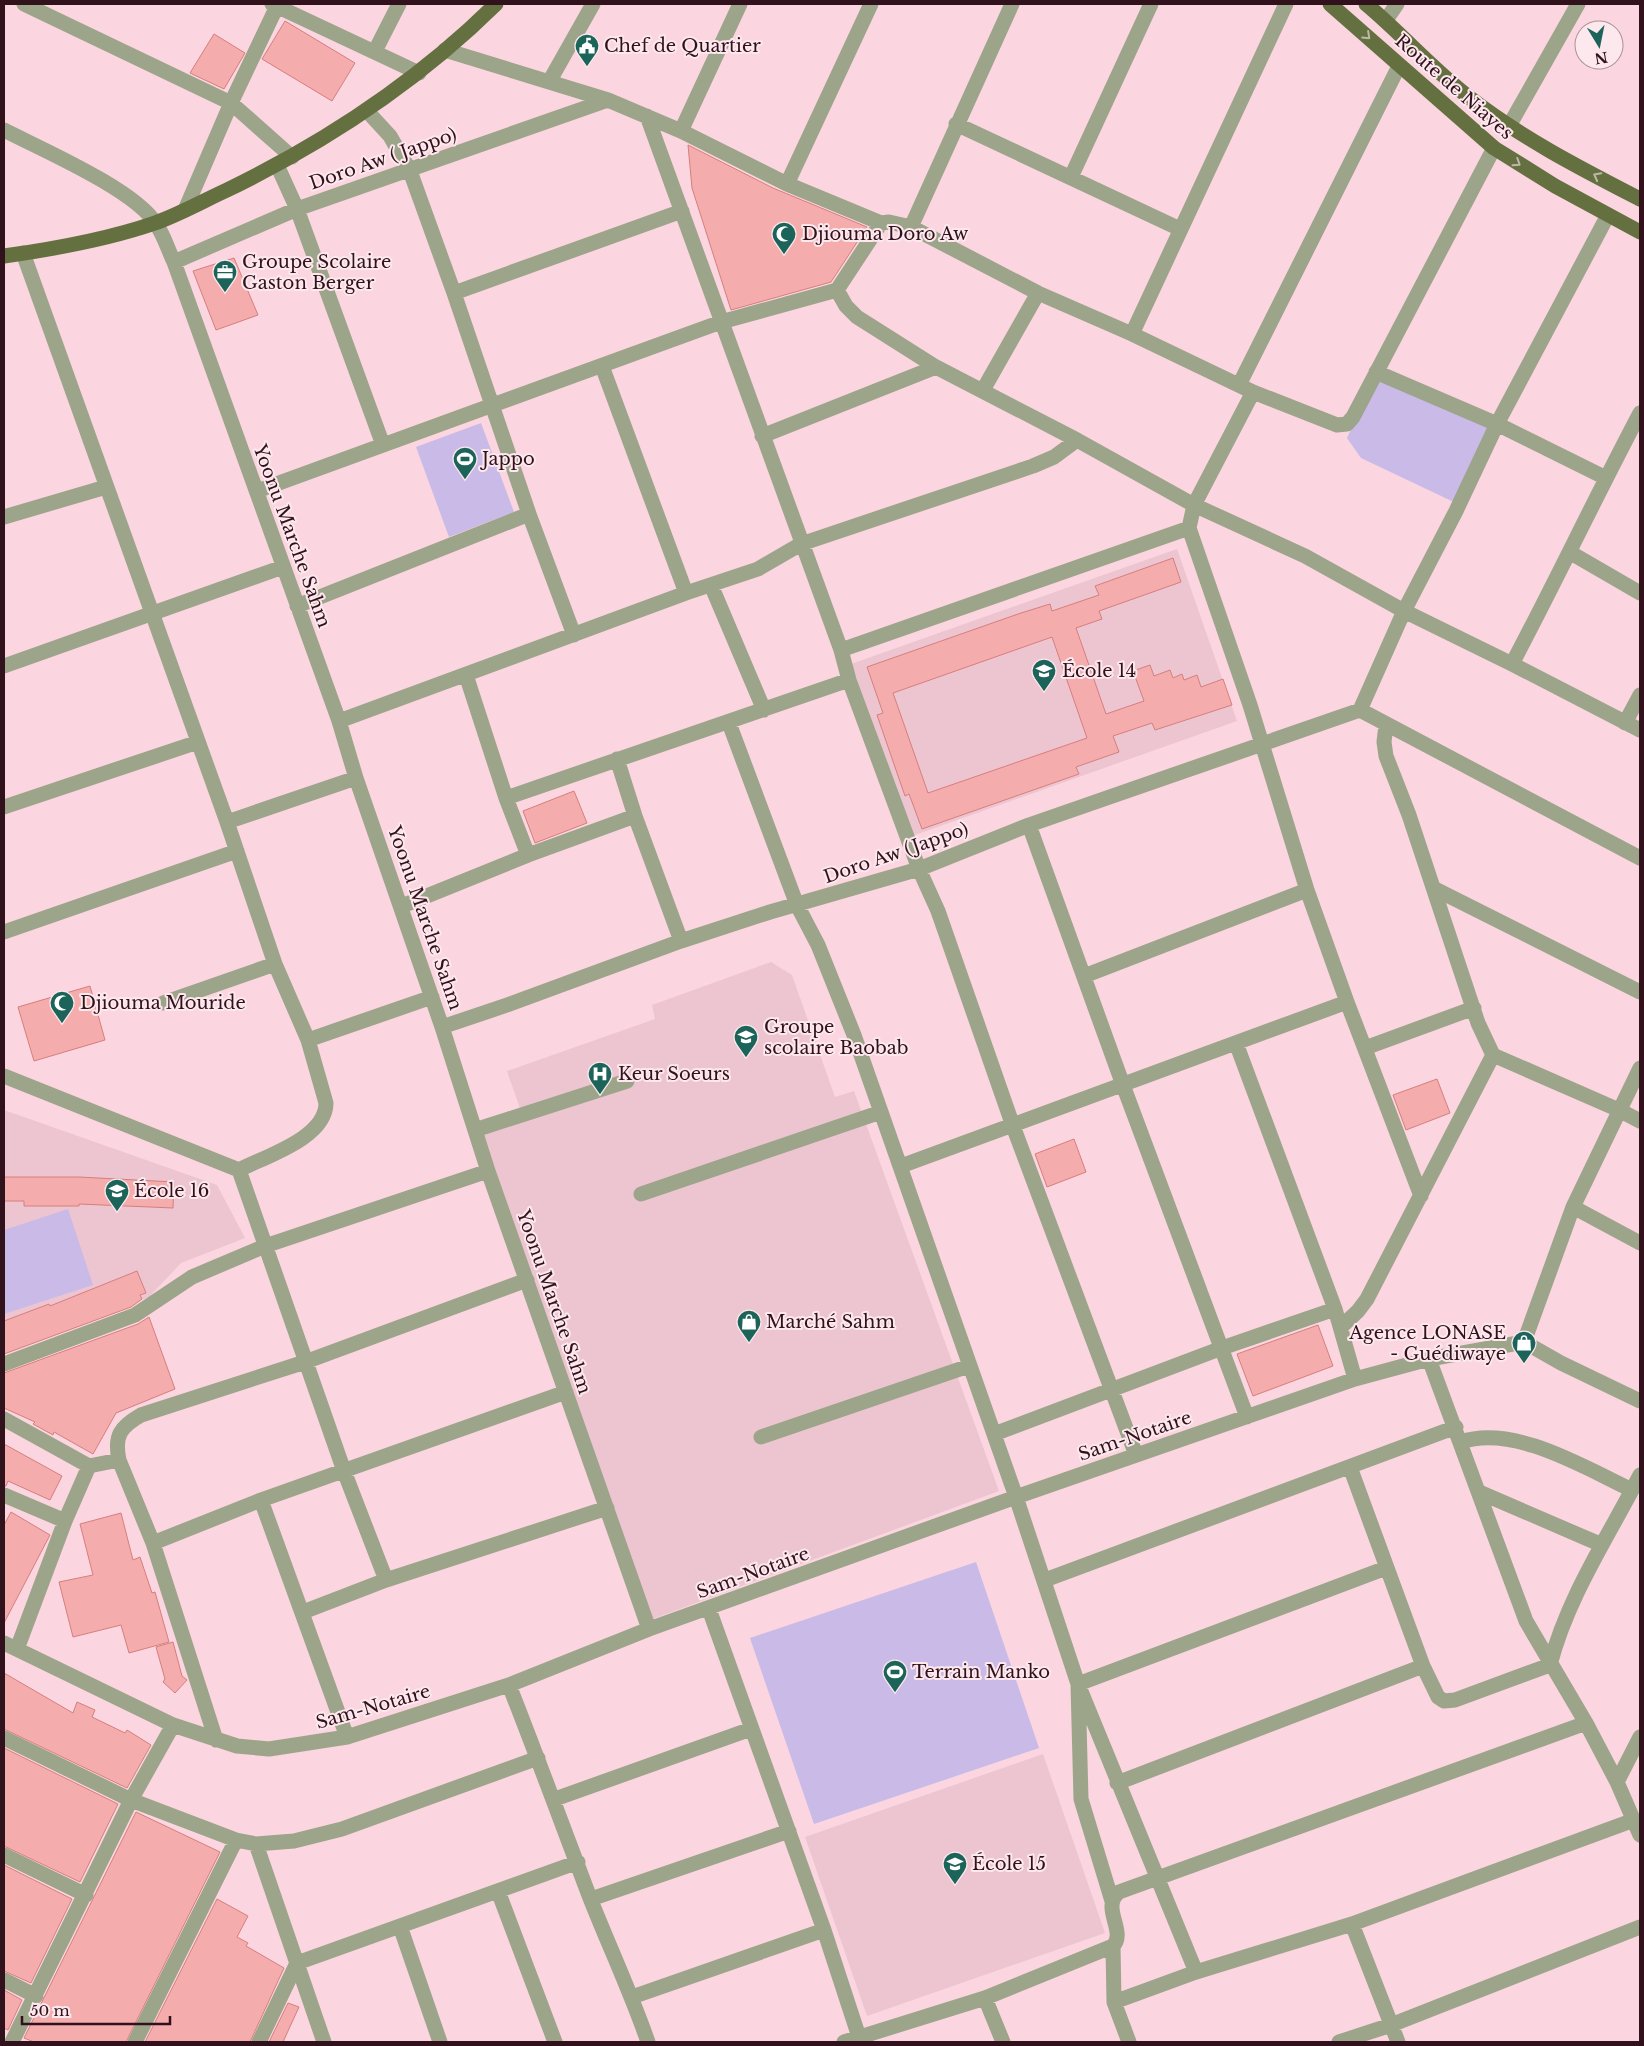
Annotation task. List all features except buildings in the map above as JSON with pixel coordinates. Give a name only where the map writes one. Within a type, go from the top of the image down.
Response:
[{"type":"main road","points":[[4,256],[111,237],[156,223],[277,166],[367,110],[419,73],[496,4]]},
{"type":"main road","name":"Route de Niayes","points":[[1330,4],[1494,148],[1529,170],[1640,232]]},
{"type":"main road","name":"Route de Niayes","points":[[1366,4],[1386,20],[1450,82],[1509,126],[1538,145],[1640,199]]},
{"type":"street","points":[[24,4],[230,103],[292,157]]},
{"type":"street","points":[[375,51],[399,4]]},
{"type":"street","points":[[549,82],[592,4]]},
{"type":"street","points":[[681,131],[740,4]]},
{"type":"street","points":[[787,184],[871,4]]},
{"type":"street","points":[[911,227],[956,124],[1012,4]]},
{"type":"street","points":[[1071,177],[1151,4]]},
{"type":"street","points":[[1132,334],[1286,4]]},
{"type":"street","points":[[1386,20],[1397,4]]},
{"type":"street","points":[[1509,126],[1578,4]]},
{"type":"street","points":[[185,210],[230,103],[276,5],[419,73]]},
{"type":"street","points":[[445,50],[608,100],[647,116],[787,184],[881,223],[889,222],[911,227],[1038,293],[1132,334],[1246,388],[1337,425],[1345,424],[1354,418],[1376,372],[1494,148]]},
{"type":"street","points":[[1399,66],[1246,388],[1194,505],[1189,528],[1250,705],[1307,890],[1347,1002],[1421,1196]]},
{"type":"street","name":"Doro Aw ( Jappo)","points":[[174,262],[297,209],[410,171],[608,100]]},
{"type":"street","points":[[367,110],[390,136],[410,171],[454,293],[529,514],[574,635]]},
{"type":"street","points":[[647,116],[840,650],[849,680],[919,869],[938,911],[1013,1126],[1136,1455]]},
{"type":"street","points":[[956,124],[1180,229]]},
{"type":"street","points":[[4,130],[111,186],[135,202],[156,223]]},
{"type":"street","points":[[277,166],[297,209],[383,445]]},
{"type":"street","points":[[454,293],[682,211]]},
{"type":"street","points":[[1608,215],[1497,424],[1456,511],[1404,611],[1360,710],[1640,858]]},
{"type":"street","name":"Yoonu Marche Sahm","points":[[156,223],[174,262],[339,721],[356,778],[402,906],[442,1026],[488,1171],[528,1280],[649,1629]]},
{"type":"street","points":[[257,491],[721,322],[837,290],[881,223]]},
{"type":"street","points":[[4,1076],[239,1170],[308,1135],[324,1118],[326,1103],[308,1040],[275,964],[227,822],[23,253]]},
{"type":"street","points":[[837,290],[846,306],[857,317],[936,367],[1077,440],[1194,505],[1305,556],[1404,611],[1640,730]]},
{"type":"street","points":[[983,390],[1038,293]]},
{"type":"street","points":[[602,366],[686,593]]},
{"type":"street","points":[[762,436],[936,367]]},
{"type":"street","points":[[1376,372],[1497,424],[1606,478]]},
{"type":"street","points":[[1512,664],[1571,553],[1606,478],[1640,413]]},
{"type":"street","points":[[339,721],[686,593],[712,586],[758,569],[801,544],[1033,466],[1054,457],[1077,440]]},
{"type":"street","points":[[4,518],[106,487]]},
{"type":"street","points":[[297,606],[529,514]]},
{"type":"street","points":[[840,650],[1189,528]]},
{"type":"street","points":[[1571,553],[1640,592]]},
{"type":"street","points":[[4,666],[283,568]]},
{"type":"street","points":[[712,586],[764,710]]},
{"type":"street","points":[[466,675],[506,798],[528,855]]},
{"type":"street","points":[[506,798],[617,759],[729,723],[849,680]]},
{"type":"street","points":[[1625,723],[1640,695]]},
{"type":"street","name":"Doro Aw (Jappo)","points":[[442,1026],[507,1006],[681,941],[919,869],[1029,825],[1360,710]]},
{"type":"street","points":[[729,723],[797,905],[818,945],[901,1166],[1045,1580],[1078,1684],[1196,1972]]},
{"type":"street","points":[[1386,725],[1384,742],[1386,756],[1409,814],[1474,1008],[1493,1055],[1640,1121]]},
{"type":"street","points":[[4,807],[198,742]]},
{"type":"street","points":[[617,759],[681,941]]},
{"type":"street","points":[[227,822],[356,778]]},
{"type":"street","points":[[402,906],[528,855],[636,816]]},
{"type":"street","points":[[1029,825],[1123,1085],[1247,1417]]},
{"type":"street","points":[[4,932],[237,851]]},
{"type":"street","points":[[1435,889],[1640,992]]},
{"type":"street","points":[[1084,976],[1307,890]]},
{"type":"street","points":[[163,1003],[275,964]]},
{"type":"street","points":[[308,1040],[432,997]]},
{"type":"street","points":[[901,1166],[1347,1002]]},
{"type":"street","points":[[1365,1048],[1474,1008]]},
{"type":"street","points":[[1236,1043],[1335,1309],[1355,1379]]},
{"type":"street","points":[[1341,1327],[1358,1312],[1367,1299],[1493,1055]]},
{"type":"street","points":[[1640,1068],[1573,1207],[1524,1342],[1560,1363],[1640,1401]]},
{"type":"street","points":[[475,1130],[627,1081]]},
{"type":"street","points":[[641,1194],[881,1112]]},
{"type":"street","points":[[239,1170],[344,1471],[386,1580]]},
{"type":"street","points":[[4,1364],[134,1315],[192,1276],[265,1246],[488,1171]]},
{"type":"street","points":[[1573,1207],[1640,1243]]},
{"type":"street","points":[[216,1740],[153,1543],[119,1460],[116,1446],[118,1436],[129,1422],[141,1415],[305,1362],[528,1280]]},
{"type":"street","points":[[994,1434],[1222,1348],[1335,1309]]},
{"type":"street","name":"Sam-Notaire","points":[[10,1646],[173,1725],[237,1746],[269,1749],[347,1736],[509,1685],[649,1629],[1016,1497],[1355,1379],[1429,1359],[1524,1342]]},
{"type":"street","points":[[1429,1359],[1526,1621],[1586,1723],[1617,1782],[1640,1835]]},
{"type":"street","points":[[761,1437],[969,1366]]},
{"type":"street","points":[[153,1543],[261,1500],[566,1392]]},
{"type":"street","points":[[4,1419],[88,1466],[119,1460]]},
{"type":"street","points":[[1045,1580],[1350,1467],[1458,1434],[1470,1439],[1494,1439],[1546,1450],[1632,1490]]},
{"type":"street","points":[[10,1646],[88,1466]]},
{"type":"street","points":[[1350,1467],[1423,1666],[1438,1697],[1444,1702],[1550,1664]]},
{"type":"street","points":[[1550,1664],[1557,1638],[1602,1545],[1640,1474]]},
{"type":"street","points":[[1479,1492],[1602,1545]]},
{"type":"street","points":[[4,1495],[65,1520]]},
{"type":"street","points":[[261,1500],[347,1736]]},
{"type":"street","points":[[303,1612],[386,1580],[607,1508]]},
{"type":"street","points":[[1078,1684],[1386,1568]]},
{"type":"street","points":[[709,1609],[824,1930],[859,2038]]},
{"type":"street","points":[[1117,1783],[1423,1666]]},
{"type":"street","points":[[1078,1684],[1081,1799],[1112,1900],[1112,1912],[1117,1937],[1113,1946],[1114,2002],[1129,2042]]},
{"type":"street","points":[[509,1685],[555,1799],[591,1899],[632,1996],[648,2042]]},
{"type":"street","points":[[1112,1900],[1119,1892],[1586,1723]]},
{"type":"street","points":[[12,2042],[86,1895],[131,1800],[173,1725]]},
{"type":"street","points":[[555,1799],[752,1729]]},
{"type":"street","points":[[1617,1782],[1640,1737]]},
{"type":"street","points":[[4,1738],[131,1800],[236,1840],[256,1844],[294,1841],[342,1829],[538,1758]]},
{"type":"street","points":[[1114,2002],[1196,1972],[1352,1924],[1634,1820]]},
{"type":"street","points":[[591,1899],[789,1831]]},
{"type":"street","points":[[135,2042],[236,1840]]},
{"type":"street","points":[[256,1844],[324,2042]]},
{"type":"street","points":[[4,1855],[86,1895]]},
{"type":"street","points":[[259,2042],[297,1963],[578,1862]]},
{"type":"street","points":[[498,1891],[555,2042]]},
{"type":"street","points":[[1352,1924],[1398,2042]]},
{"type":"street","points":[[400,1926],[440,2042]]},
{"type":"street","points":[[1339,2042],[1391,2025],[1640,1927]]},
{"type":"street","points":[[632,1996],[824,1930]]},
{"type":"street","points":[[844,2042],[859,2038],[887,2036],[1113,1946]]},
{"type":"street","points":[[4,1980],[36,1996]]},
{"type":"street","points":[[985,1998],[1003,2042]]},
{"type":"shaded area","points":[[1377,374],[1495,427],[1458,504],[1361,458],[1347,438]]},
{"type":"shaded area","name":"Jappo","points":[[481,423],[514,512],[449,537],[416,447]]},
{"type":"shaded area","name":"École 14","points":[[1177,549],[1237,721],[912,836],[851,664]]},
{"type":"shaded area","name":"Marché Sahm","points":[[771,962],[792,975],[835,1097],[854,1091],[999,1491],[650,1620],[479,1137],[524,1120],[507,1071],[655,1019],[652,1005]]},
{"type":"shaded area","name":"École 16","points":[[4,1110],[217,1185],[245,1238],[181,1263],[149,1297],[4,1350]]},
{"type":"shaded area","points":[[68,1209],[93,1285],[4,1314],[4,1230]]},
{"type":"shaded area","name":"Terrain Manko","points":[[976,1562],[1039,1748],[814,1824],[750,1638]]},
{"type":"shaded area","name":"École 15","points":[[1043,1754],[1105,1933],[867,2016],[805,1837]]},
{"type":"place","name":"Chef de Quartier","points":[[587,67]]},
{"type":"place","name":"Djiouma Doro Aw","points":[[784,255]]},
{"type":"place","name":"Groupe Scolaire Gaston Berger","points":[[225,293]]},
{"type":"place","name":"Jappo","points":[[465,480]]},
{"type":"place","name":"École 14","points":[[1044,692]]},
{"type":"place","name":"Djiouma Mouride","points":[[62,1024]]},
{"type":"place","name":"Groupe scolaire Baobab","points":[[746,1058]]},
{"type":"place","name":"Keur Soeurs","points":[[600,1095]]},
{"type":"place","name":"École 16","points":[[117,1212]]},
{"type":"place","name":"Marché Sahm","points":[[749,1343]]},
{"type":"place","name":"Agence LONASE - Guédiwaye","points":[[1524,1364]]},
{"type":"place","name":"Terrain Manko","points":[[895,1693]]},
{"type":"place","name":"École 15","points":[[955,1885]]}]
